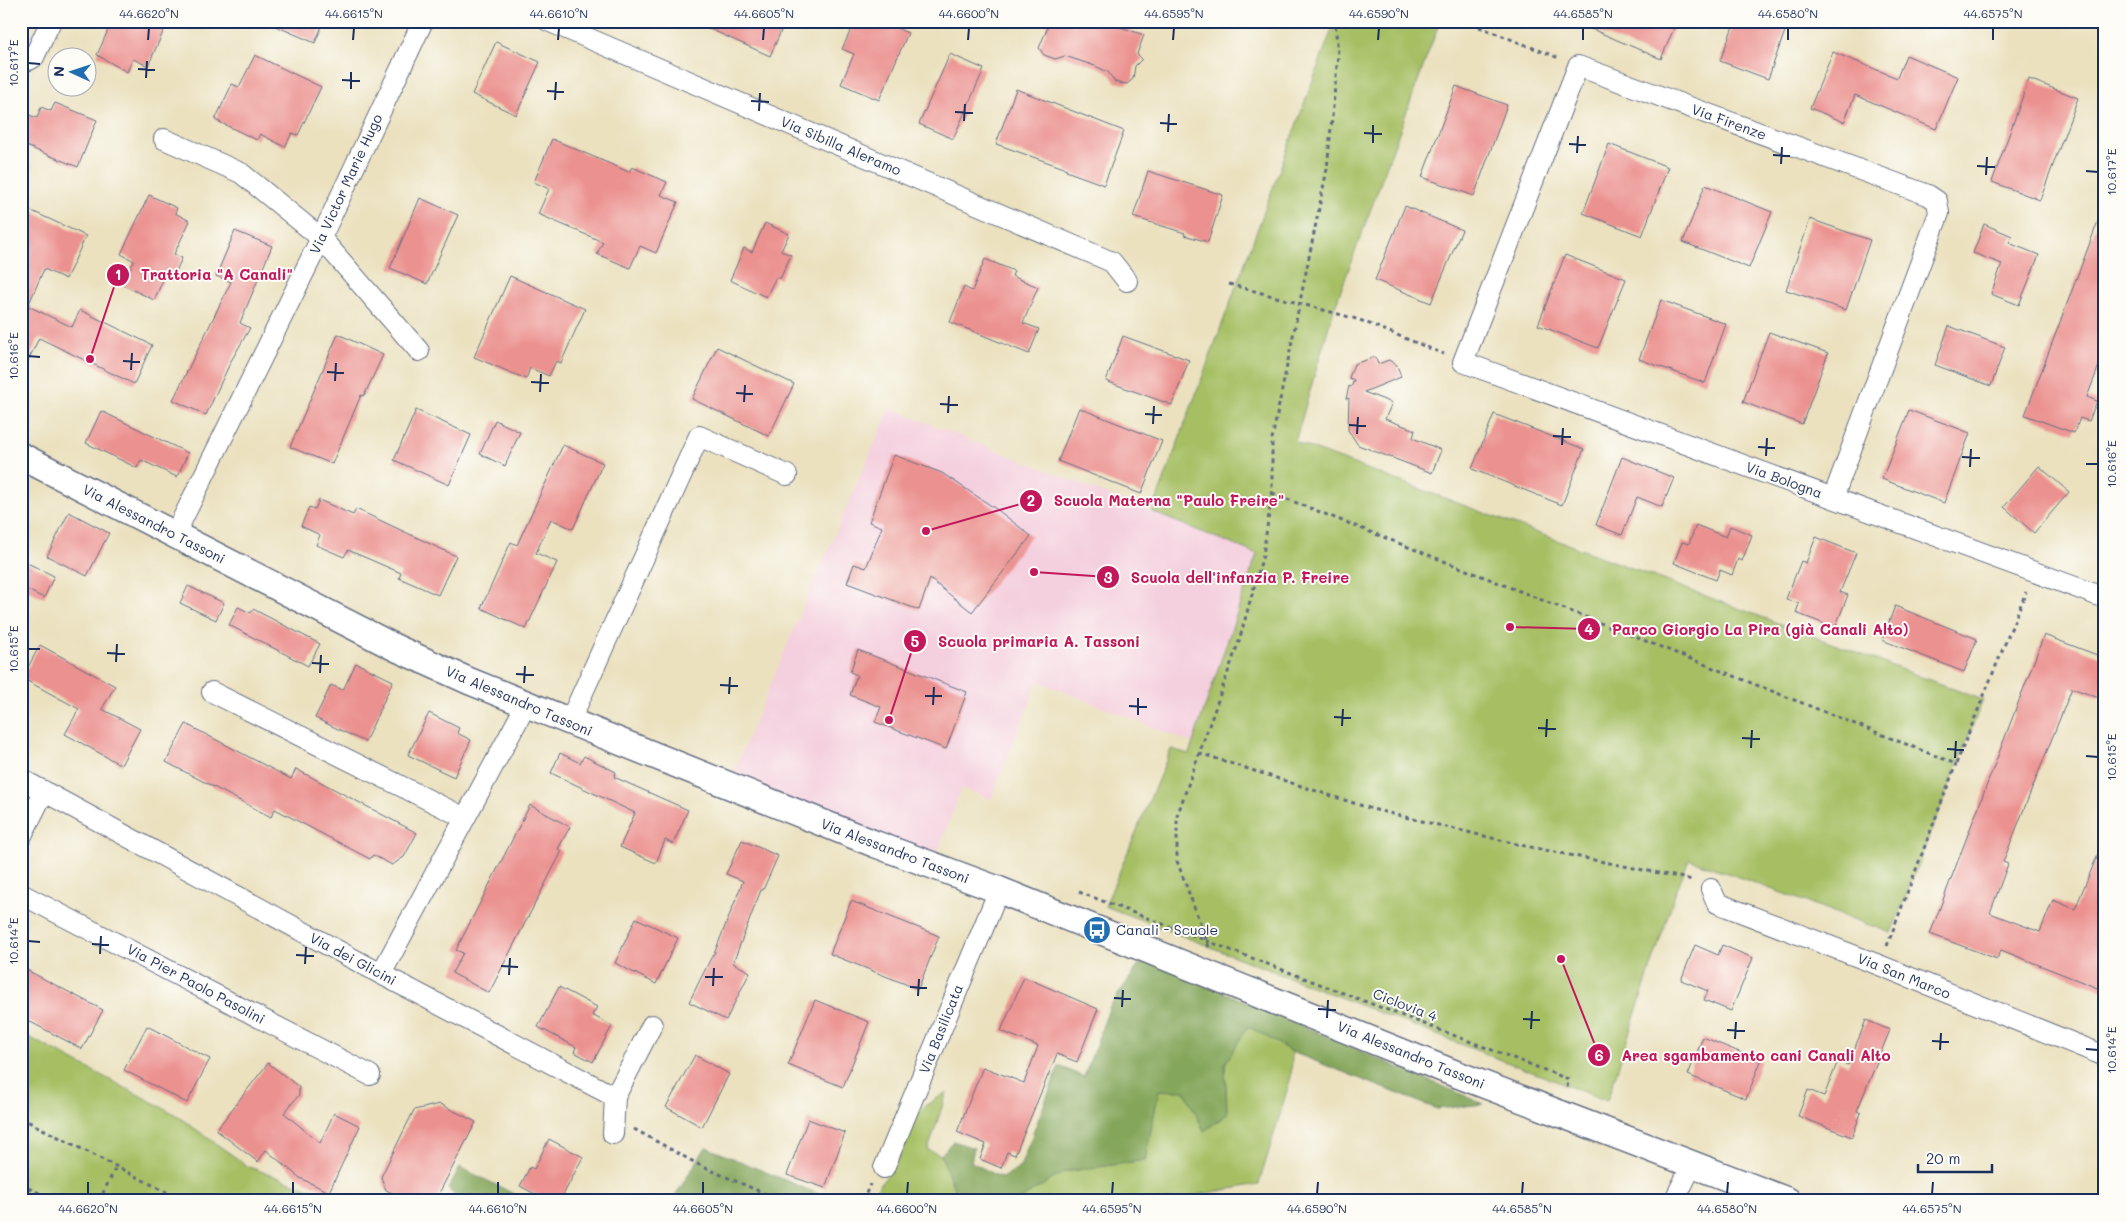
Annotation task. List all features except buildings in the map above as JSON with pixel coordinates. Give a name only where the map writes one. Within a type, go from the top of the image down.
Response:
[{"type":"street","points":[[30,60],[34,57],[51,21]]},
{"type":"street","name":"Via Victor Marie Hugo","points":[[175,534],[321,238],[423,21]]},
{"type":"street","name":"Via Sibilla Aleramo","points":[[548,21],[1112,262],[1127,281]]},
{"type":"street","points":[[1463,362],[1578,66]]},
{"type":"street","name":"Via Firenze","points":[[1578,66],[1919,192],[1937,201],[1939,213],[1833,498]]},
{"type":"street","points":[[164,139],[241,173],[321,238],[419,351]]},
{"type":"street","name":"Via Bologna","points":[[1463,362],[2105,598]]},
{"type":"street","points":[[570,722],[699,436],[787,475]]},
{"type":"street","name":"Via Alessandro Tassoni","points":[[21,456],[396,648],[526,705],[857,837],[999,890],[1068,919],[1218,976],[1451,1072],[1788,1201]]},
{"type":"street","points":[[212,692],[465,818]]},
{"type":"street","points":[[381,974],[526,705]]},
{"type":"street","name":"Via dei Glicini","points":[[21,779],[381,974],[615,1097]]},
{"type":"street","points":[[21,836],[44,791]]},
{"type":"street","name":"Via San Marco","points":[[1711,889],[1717,903],[1880,965],[2105,1056]]},
{"type":"street","name":"Via Basilicata","points":[[884,1168],[999,890]]},
{"type":"street","name":"Via Pier Paolo Pasolini","points":[[21,894],[370,1075]]},
{"type":"street","points":[[614,1126],[615,1097],[652,1025]]},
{"type":"street","points":[[1674,1201],[1692,1165]]},
{"type":"path","points":[[1218,976],[1178,861],[1176,842],[1177,816],[1239,641],[1263,555],[1272,492],[1272,439],[1327,169],[1338,55],[1335,21]]},
{"type":"path","points":[[1464,21],[1578,66]]},
{"type":"path","points":[[1229,284],[1360,320],[1463,362]]},
{"type":"path","points":[[1272,492],[1956,764]]},
{"type":"path","points":[[1880,965],[1956,764],[2034,572]]},
{"type":"path","points":[[1199,753],[1372,809],[1525,846],[1687,877],[1711,889]]},
{"type":"path","name":"Ciclovia 4","points":[[1078,892],[1568,1079],[1567,1096]]},
{"type":"path","points":[[21,1118],[184,1201]]},
{"type":"path","points":[[614,1126],[782,1201]]},
{"type":"path","points":[[99,1201],[116,1166]]},
{"type":"path","points":[[21,1184],[58,1201]]},
{"type":"path","points":[[2100,1201],[2105,1195]]},
{"type":"shaded area","points":[[890,408],[1257,554],[1192,743],[1038,681],[991,799],[962,788],[932,866],[728,785]]},
{"type":"green space","points":[[1335,21],[1440,21],[1333,312],[1295,442],[1983,700],[1891,933],[1689,859],[1675,894],[1607,1101],[1105,906],[1171,749],[1189,754],[1257,554],[1152,512]]},
{"type":"green space","points":[[1144,958],[1484,1104],[1437,1109],[1292,1052],[1248,1026],[1225,1064],[1227,1114],[1204,1131],[1185,1091],[1159,1090],[1145,1160],[1064,1172],[1017,1201],[959,1201],[941,1155],[953,1141],[974,1148],[971,1162],[1002,1178],[1020,1167],[1059,1066],[1084,1077],[1110,1006]]},
{"type":"green space","points":[[1248,1025],[1292,1052],[1291,1077],[1259,1184],[1161,1201],[1017,1201],[1064,1172],[1145,1160],[1159,1090],[1185,1091],[1204,1131],[1227,1114],[1225,1064]]},
{"type":"green space","points":[[21,1033],[173,1113],[249,1167],[336,1198],[354,1201],[21,1201]]},
{"type":"green space","points":[[947,1092],[928,1150],[941,1155],[959,1201],[871,1201],[874,1192],[890,1172],[917,1111]]},
{"type":"green space","points":[[706,1147],[835,1201],[672,1201]]},
{"type":"green space","points":[[460,1167],[528,1201],[460,1201],[448,1189]]},
{"type":"place","name":"Trattoria \"A Canali\"","points":[[90,359]]},
{"type":"place","name":"Scuola Materna \"Paulo Freire\"","points":[[926,531]]},
{"type":"place","name":"Scuola dell'infanzia P. Freire","points":[[1034,572]]},
{"type":"place","name":"Parco Giorgio La Pira (già Canali Alto)","points":[[1510,627]]},
{"type":"place","name":"Scuola primaria A. Tassoni","points":[[889,720]]},
{"type":"place","name":"Canali - Scuole","points":[[1097,930]]},
{"type":"place","name":"Area sgambamento cani Canali Alto","points":[[1561,959]]}]
